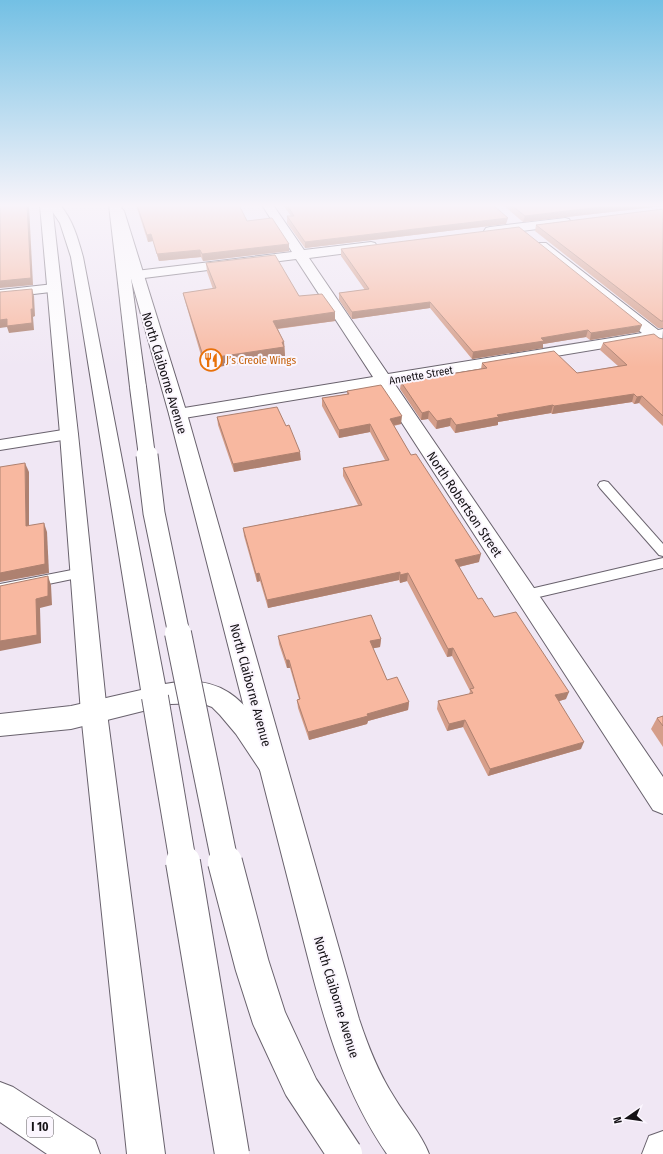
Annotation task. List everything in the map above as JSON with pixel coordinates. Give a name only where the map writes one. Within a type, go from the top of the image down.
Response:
[{"type":"main road","points":[[51,259],[69,434],[94,713],[146,1154]]},
{"type":"main road","points":[[77,259],[158,712],[232,1154]]},
{"type":"main road","points":[[123,259],[154,513],[228,878],[252,965],[269,1018],[301,1087],[345,1154]]},
{"type":"main road","name":"North Claiborne Avenue","points":[[131,259],[178,414],[323,954],[346,1032],[365,1081],[392,1130],[410,1154]]},
{"type":"main road","points":[[136,275],[268,259]]},
{"type":"main road","name":"North Robertson Street","points":[[303,259],[663,801]]},
{"type":"main road","points":[[559,259],[660,337]]},
{"type":"main road","points":[[0,294],[54,288]]},
{"type":"main road","name":"Annette Street","points":[[178,414],[660,337]]},
{"type":"main road","points":[[0,445],[69,434]]},
{"type":"main road","points":[[0,725],[40,723],[94,713],[182,692],[203,693],[214,695],[230,706],[272,764]]},
{"type":"main road","name":"I 10","points":[[0,1100],[81,1154]]},
{"type":"main road","points":[[661,1154],[663,1150]]},
{"type":"lane","points":[[604,485],[663,552]]},
{"type":"lane","points":[[526,596],[663,563]]},
{"type":"lane","points":[[0,589],[82,574]]},
{"type":"building","points":[[0,259],[30,259],[31,278],[0,281]]},
{"type":"building","points":[[242,259],[277,259],[299,296],[322,294],[335,312],[273,321],[284,342],[282,342],[284,347],[204,359],[183,293],[216,288],[206,263]]},
{"type":"building","points":[[348,259],[559,259],[642,325],[591,333],[588,330],[541,338],[544,341],[473,352],[430,302],[352,312],[339,293],[369,289]]},
{"type":"building","points":[[580,259],[663,259],[663,321]]},
{"type":"building","points":[[32,289],[32,323],[7,326],[7,319],[0,320],[0,292]]},
{"type":"building","points":[[654,334],[663,339],[663,416],[642,396],[637,397],[634,394],[553,405],[497,415],[499,417],[456,425],[451,418],[437,421],[429,411],[422,413],[401,382],[487,368],[482,363],[554,351],[577,373],[627,365],[603,343]]},
{"type":"building","points":[[381,385],[402,416],[390,419],[411,455],[416,454],[481,554],[455,560],[478,599],[482,598],[494,617],[516,612],[569,692],[555,695],[584,742],[490,769],[465,720],[449,724],[438,701],[473,693],[470,689],[474,688],[453,648],[448,649],[408,573],[400,575],[400,572],[267,600],[259,573],[256,574],[243,528],[362,505],[343,468],[389,460],[370,424],[339,430],[322,398],[349,394],[347,391]]},
{"type":"building","points":[[277,407],[286,426],[289,425],[300,452],[233,464],[217,417]]},
{"type":"building","points":[[25,463],[26,526],[44,523],[45,564],[0,573],[0,467]]},
{"type":"building","points":[[48,576],[48,596],[36,599],[37,635],[0,641],[0,586]]},
{"type":"building","points":[[371,615],[381,639],[370,641],[387,680],[397,677],[409,702],[367,714],[368,716],[308,732],[297,700],[300,699],[289,660],[286,660],[278,636]]},
{"type":"building","points":[[663,716],[663,726],[657,718]]},
{"type":"place","name":"J’s Creole Wings","points":[[211,360]]}]
